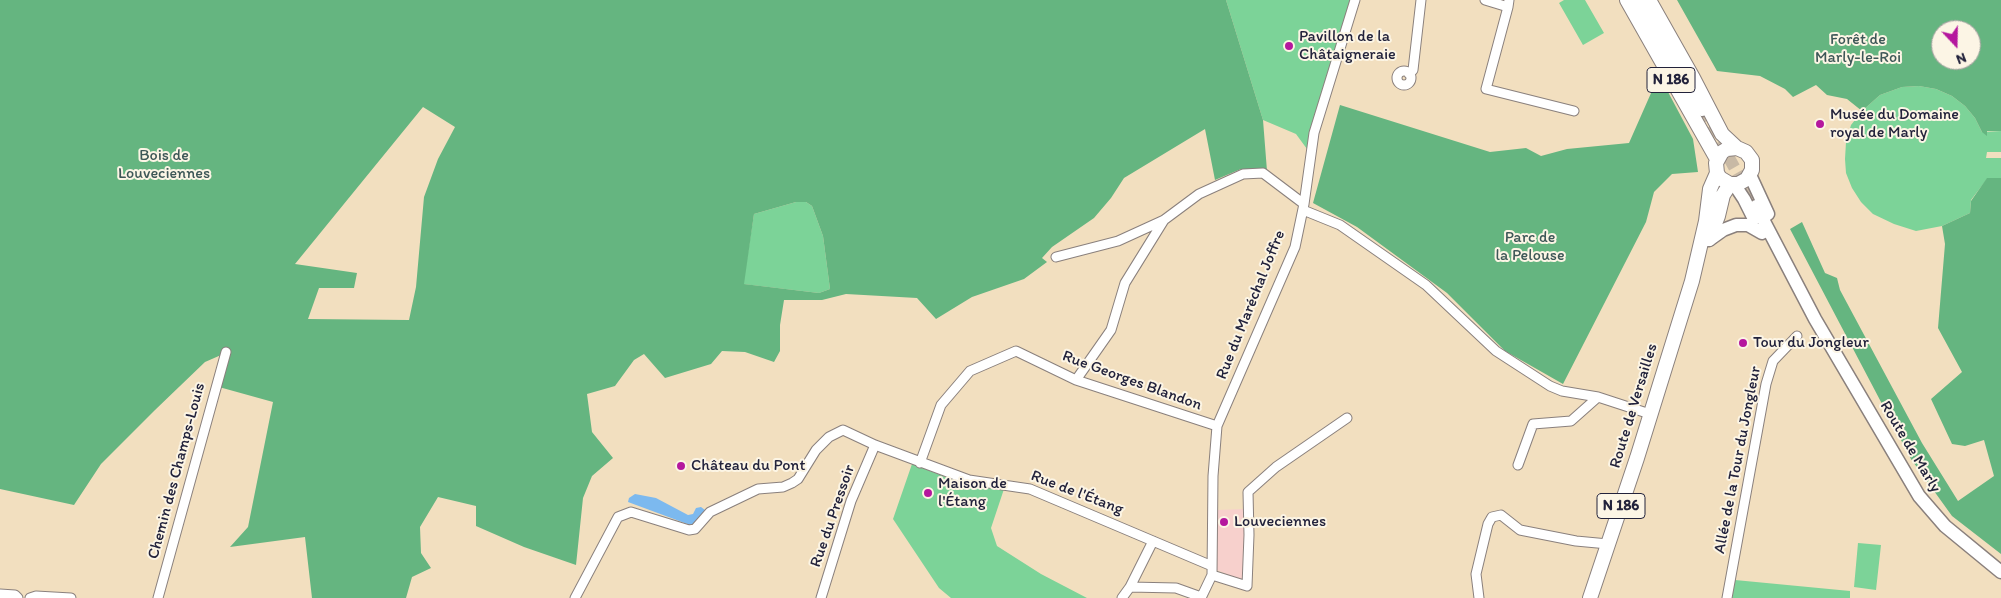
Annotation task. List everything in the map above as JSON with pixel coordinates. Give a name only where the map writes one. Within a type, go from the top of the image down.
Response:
[{"type":"main road","name":"N 186","points":[[1627,0],[1717,166]]},
{"type":"main road","points":[[1638,0],[1702,110]]},
{"type":"main road","name":"N 186","points":[[1649,0],[1722,134],[1737,148]]},
{"type":"main road","points":[[1737,148],[1746,152],[1753,165],[1750,175],[1743,182],[1732,184],[1725,182],[1717,166],[1727,149],[1737,148]]},
{"type":"main road","name":"Route de Versailles","points":[[1590,598],[1692,281],[1706,221],[1710,189],[1717,166]]},
{"type":"main road","name":"Route de Marly","points":[[1750,175],[1815,319]]},
{"type":"main road","name":"Route de Versailles","points":[[1692,281],[1718,216],[1723,194],[1732,184]]},
{"type":"main road","name":"Route de Marly","points":[[1732,184],[1744,199],[1809,313],[1815,319]]},
{"type":"main road","name":"Route de Marly","points":[[1756,206],[1815,319],[1919,496],[1945,526],[2001,572]]},
{"type":"main road","points":[[1709,240],[1736,225],[1748,225],[1762,233]]},
{"type":"street","name":"Rue du Maréchal Joffre","points":[[1212,570],[1213,476],[1217,426],[1295,247],[1314,133],[1355,0]]},
{"type":"street","points":[[1409,74],[1413,70],[1421,0]]},
{"type":"street","points":[[1484,0],[1508,4],[1486,89],[1574,112]]},
{"type":"street","points":[[1056,257],[1118,241],[1164,220],[1199,194],[1243,174],[1263,173],[1303,207],[1340,225],[1426,285],[1496,351],[1504,356],[1562,391],[1598,397],[1650,414]]},
{"type":"street","points":[[1076,380],[1111,330],[1125,283],[1164,220]]},
{"type":"street","name":"Allée de la Tour du Jongleur","points":[[1727,598],[1766,384],[1773,361],[1797,336]]},
{"type":"street","name":"Chemin des Champs-Louis","points":[[158,598],[226,352]]},
{"type":"street","name":"Rue Georges Blandon","points":[[920,463],[940,405],[970,371],[1016,352],[1076,380],[1217,426]]},
{"type":"street","points":[[1518,465],[1533,424],[1571,421],[1598,397]]},
{"type":"street","name":"Rue de l'Étang","points":[[575,598],[618,517],[631,512],[689,530],[695,529],[710,512],[758,489],[783,487],[798,479],[816,450],[829,437],[843,430],[920,463],[973,481],[1030,488],[1153,540],[1247,586],[1248,492],[1276,467],[1347,418]]},
{"type":"street","name":"Rue du Pressoir","points":[[821,598],[851,501],[875,445]]},
{"type":"street","points":[[1478,598],[1476,574],[1488,524],[1492,517],[1501,515],[1520,530],[1576,541],[1608,544]]},
{"type":"street","points":[[1122,598],[1130,587],[1153,540]]},
{"type":"street","points":[[1130,587],[1176,588],[1201,598],[1212,570]]},
{"type":"street","points":[[0,594],[15,595],[18,598]]},
{"type":"street","points":[[30,598],[36,596],[71,598]]},
{"type":"shaded area","points":[[1244,509],[1246,579],[1242,581],[1215,569],[1216,510]]},
{"type":"green space","name":"Bois de Louveciennes","points":[[0,0],[1226,0],[1263,120],[1267,171],[1241,169],[1215,180],[1205,129],[1124,178],[1111,198],[1094,218],[1052,247],[1042,258],[1047,262],[1024,279],[972,297],[936,319],[917,298],[846,294],[822,300],[784,300],[780,325],[780,351],[774,362],[745,352],[722,351],[711,364],[665,378],[644,354],[634,360],[615,386],[587,394],[592,432],[613,458],[592,476],[583,498],[576,565],[524,547],[476,526],[476,506],[438,497],[420,527],[421,553],[431,568],[412,577],[406,598],[312,598],[305,537],[230,547],[248,527],[273,402],[219,387],[228,352],[205,362],[155,410],[101,464],[74,505],[0,489]],"holes":[[[423,107],[455,127],[438,159],[424,197],[416,287],[409,320],[308,319],[319,288],[354,288],[357,273],[295,264]],[[796,202],[806,202],[812,206],[823,236],[830,289],[819,293],[744,284],[754,214]]]},
{"type":"green space","points":[[1226,0],[1353,0],[1307,149],[1296,134],[1263,120]]},
{"type":"green space","points":[[1564,0],[1585,0],[1604,33],[1583,45],[1559,3]]},
{"type":"green space","name":"Forêt de Marly-le-Roi","points":[[1677,0],[2001,0],[2001,131],[1987,131],[1987,136],[1982,132],[1975,118],[1965,106],[1952,96],[1936,89],[1919,86],[1902,87],[1880,95],[1862,111],[1847,99],[1827,95],[1816,85],[1793,97],[1785,89],[1760,76],[1717,71]]},
{"type":"green space","name":"Parc de la Pelouse","points":[[1659,75],[1693,139],[1698,172],[1672,174],[1654,192],[1646,222],[1563,384],[1505,351],[1447,293],[1357,227],[1313,203],[1340,105],[1490,152],[1526,148],[1541,156],[1567,149],[1629,143]]},
{"type":"green space","points":[[1919,86],[1936,89],[1952,96],[1965,106],[1975,118],[1982,132],[2001,131],[2001,152],[1987,152],[1986,158],[2001,158],[2001,178],[1987,179],[1971,200],[1970,213],[1942,226],[1916,231],[1894,224],[1873,214],[1861,202],[1852,188],[1846,173],[1845,159],[1846,142],[1851,125],[1862,111],[1880,95],[1902,87]]},
{"type":"green space","points":[[1987,178],[2001,178],[2001,554],[1952,516],[1911,459],[1790,229],[1802,222],[1825,273],[1837,278],[1840,290],[1922,443],[1958,501],[1994,476],[1984,440],[1965,446],[1952,444],[1931,399],[1962,372],[1938,328],[1945,244],[1942,226],[1970,213],[1971,201]]},
{"type":"green space","points":[[796,202],[806,202],[812,206],[823,236],[830,289],[819,293],[743,284],[754,214]]},
{"type":"green space","points":[[912,464],[969,486],[1004,489],[991,528],[997,546],[1041,574],[1087,598],[951,598],[939,588],[893,519]]},
{"type":"green space","points":[[1858,543],[1881,545],[1876,590],[1854,587]]},
{"type":"green space","points":[[1735,580],[1850,591],[1850,598],[1732,598]]},
{"type":"water","points":[[635,494],[656,498],[688,515],[693,514],[696,508],[701,507],[705,510],[697,523],[690,525],[628,502],[629,498]]},
{"type":"tunnel","points":[[1702,110],[1756,206]]},
{"type":"place","name":"Pavillon de la Châtaigneraie","points":[[1289,46]]},
{"type":"place","name":"Musée du Domaine royal de Marly","points":[[1820,124]]},
{"type":"place","name":"Tour du Jongleur","points":[[1743,343]]},
{"type":"place","name":"Château du Pont","points":[[681,466]]},
{"type":"place","name":"Maison de l'Étang","points":[[928,493]]},
{"type":"place","name":"Louveciennes","points":[[1224,522]]}]
